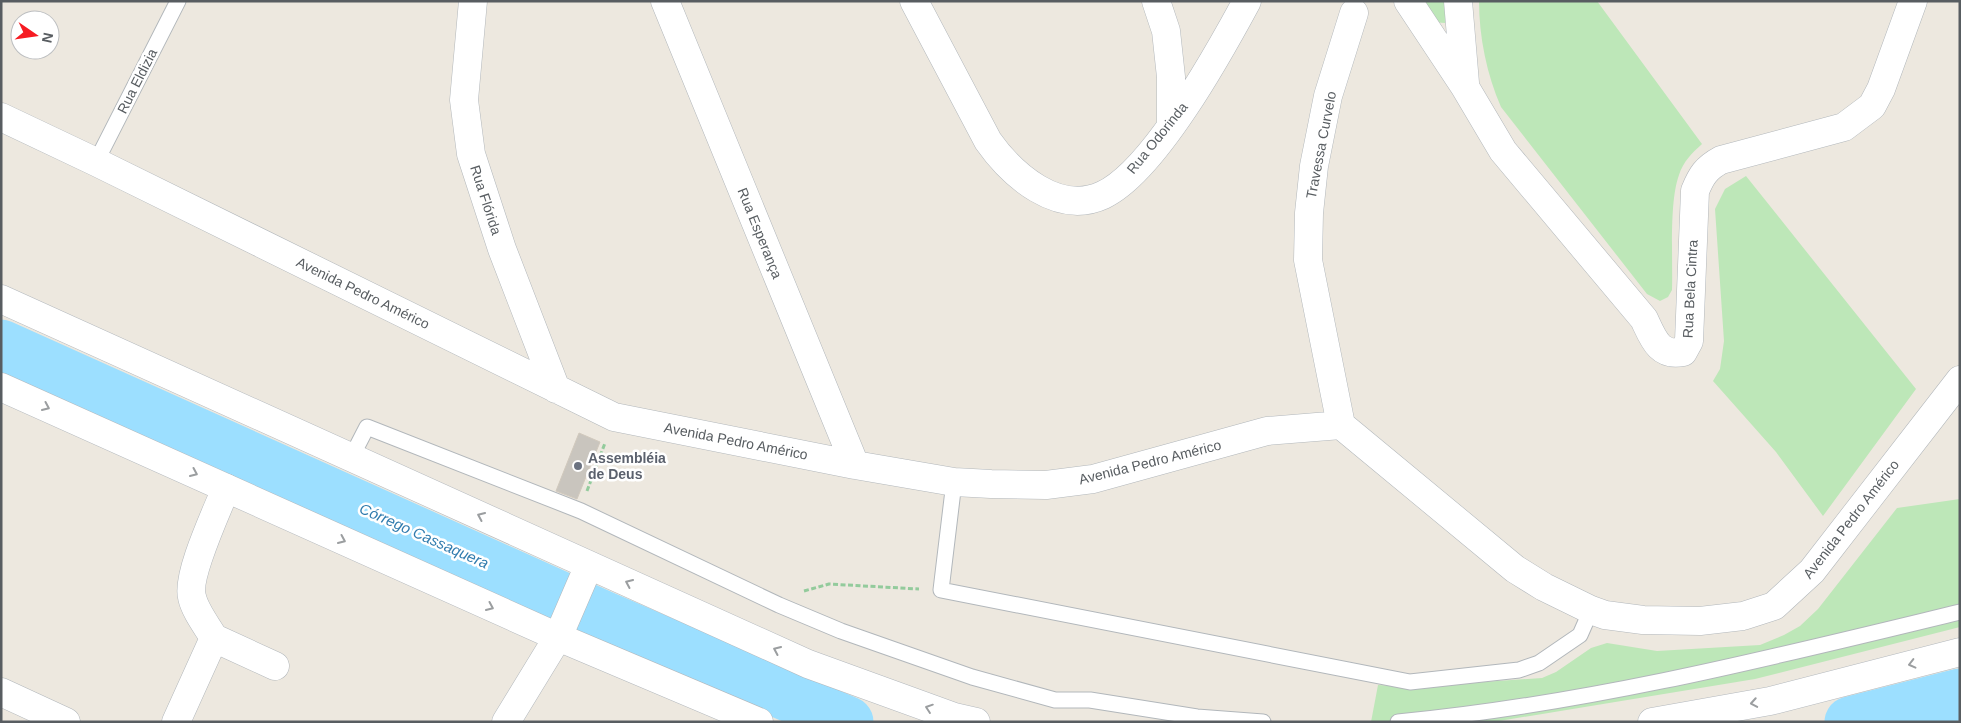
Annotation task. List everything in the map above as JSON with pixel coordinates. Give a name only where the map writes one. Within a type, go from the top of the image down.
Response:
[{"type":"street","name":"Rua Flórida","points":[[473,1],[464,100],[471,154],[502,249],[556,389]]},
{"type":"street","name":"Rua Esperança","points":[[665,1],[855,465]]},
{"type":"street","name":"Rua Odorinda","points":[[914,1],[988,141],[1000,157],[1028,182],[1047,194],[1068,200],[1102,195],[1122,181],[1144,160],[1171,125],[1218,55],[1247,1]]},
{"type":"street","points":[[1156,1],[1166,31],[1171,77],[1171,125]]},
{"type":"street","name":"Rua Bela Cintra","points":[[1408,1],[1465,87],[1503,152],[1644,319],[1654,340],[1665,352],[1674,354],[1683,352],[1689,342],[1695,191],[1701,176],[1710,166],[1721,160],[1844,127],[1860,118],[1872,106],[1881,89],[1913,1]]},
{"type":"street","name":"Rua Bela Cintra","points":[[1458,1],[1465,87]]},
{"type":"street","name":"Travessa Curvelo","points":[[1341,425],[1308,260],[1309,213],[1314,166],[1328,96],[1354,14]]},
{"type":"street","name":"Avenida Pedro Américo","points":[[1,117],[614,416],[855,465],[954,482],[1046,485],[1093,479],[1267,431],[1341,425],[1515,569],[1544,587],[1591,610],[1615,616],[1672,622],[1743,616],[1774,606],[1812,571],[1960,380]]},
{"type":"street","points":[[1,299],[351,458],[585,575],[808,664],[954,717],[976,722]]},
{"type":"street","points":[[1,387],[558,637],[759,722]]},
{"type":"street","points":[[226,488],[196,567],[191,592],[193,602],[214,638],[275,666]]},
{"type":"street","points":[[506,722],[558,637],[585,575]]},
{"type":"street","points":[[176,722],[214,638]]},
{"type":"street","points":[[1652,722],[1770,701],[1960,653]]},
{"type":"street","points":[[1,692],[66,722]]},
{"type":"lane","name":"Rua Eldizia","points":[[96,162],[178,1]]},
{"type":"lane","points":[[351,458],[367,426],[581,511],[779,605],[841,631],[972,677],[1055,700],[1090,700],[1197,717],[1263,722]]},
{"type":"lane","points":[[954,482],[940,590],[1410,682],[1519,670],[1539,663],[1580,635],[1591,610]]},
{"type":"lane","points":[[1398,722],[1472,715],[1662,682],[1960,612]]},
{"type":"path","points":[[581,511],[614,416]]},
{"type":"path","points":[[779,605],[804,592],[829,584],[940,590]]},
{"type":"green space","points":[[1419,1],[1450,1],[1449,17],[1445,23],[1432,22]]},
{"type":"green space","points":[[1479,1],[1597,1],[1702,144],[1685,162],[1676,186],[1672,231],[1672,290],[1668,297],[1660,301],[1647,294],[1501,107],[1485,56],[1480,28]]},
{"type":"green space","points":[[1746,176],[1916,389],[1823,516],[1776,452],[1713,381],[1720,369],[1724,341],[1715,209],[1725,189]]},
{"type":"green space","points":[[1960,499],[1960,627],[1755,679],[1493,722],[1371,722],[1378,685],[1411,687],[1542,678],[1556,672],[1591,648],[1607,643],[1657,651],[1760,645],[1800,626],[1818,609],[1897,508]]},
{"type":"building","name":"Assembléia de Deus","points":[[579,433],[600,442],[577,499],[556,491]]},
{"type":"waterway","name":"Córrego Cassaquera","points":[[1,345],[603,616],[848,722]]},
{"type":"waterway","name":"Córrego Cassaquera","points":[[1850,722],[1960,694]]},
{"type":"place","name":"Assembléia de Deus","points":[[578,466]]}]
